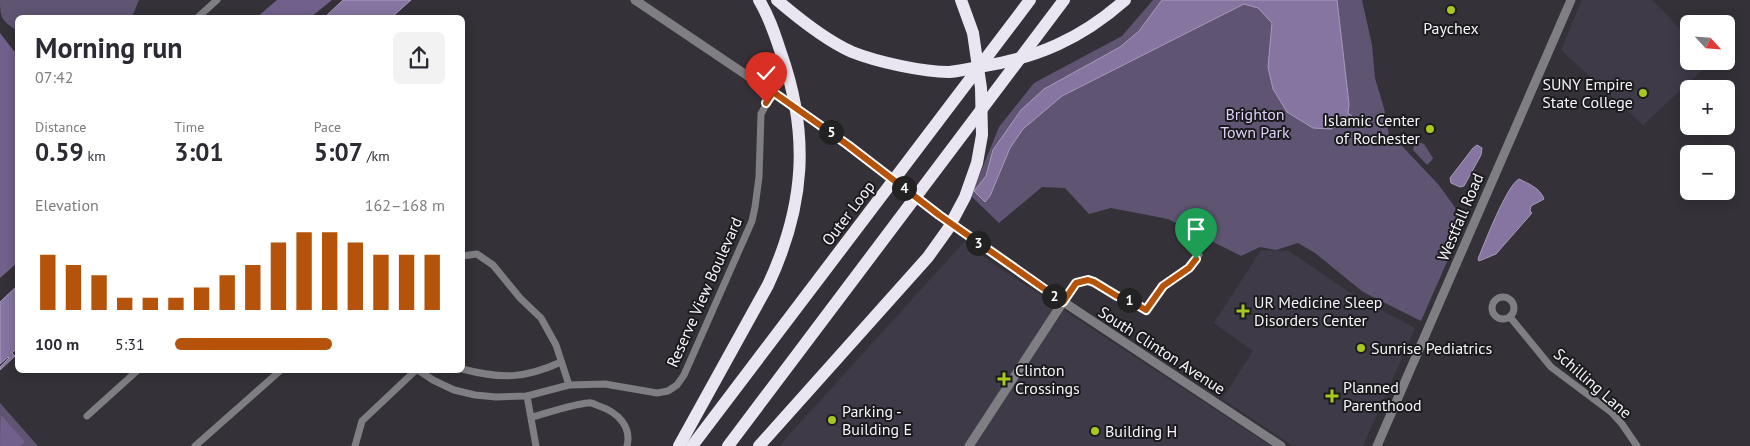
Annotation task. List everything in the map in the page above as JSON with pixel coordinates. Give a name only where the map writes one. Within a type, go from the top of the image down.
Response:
[{"type":"highway","points":[[679,446],[780,259],[795,207],[800,173],[800,139],[790,78],[774,34],[758,0]]},
{"type":"highway","points":[[777,0],[812,28],[851,51],[889,63],[949,72],[1025,58],[1049,50],[1097,23],[1125,0]]},
{"type":"highway","points":[[759,446],[899,291],[928,256],[948,229],[965,197],[982,135],[981,88],[973,33],[961,0]]},
{"type":"highway","name":"Outer Loop","points":[[692,446],[1030,0]]},
{"type":"highway","points":[[728,446],[1064,0]]},
{"type":"street","points":[[200,15],[217,0]]},
{"type":"street","name":"South Clinton Avenue","points":[[635,0],[828,130],[939,215],[1063,302],[1281,446]]},
{"type":"street","name":"Westfall Road","points":[[1377,446],[1570,0]]},
{"type":"street","name":"Reserve View Boulevard","points":[[422,373],[454,390],[475,396],[496,398],[527,396],[569,385],[605,384],[657,393],[668,391],[677,385],[684,376],[752,221],[756,207],[759,177],[761,114],[773,92]]},
{"type":"street","points":[[465,256],[477,254],[493,265],[520,298],[541,318],[556,345],[569,385]]},
{"type":"street","points":[[969,446],[1076,283],[1088,280],[1100,284],[1117,296],[1129,300],[1146,310],[1163,286],[1189,268],[1199,255]]},
{"type":"street","name":"Schilling Lane","points":[[1510,318],[1551,368],[1611,412],[1637,446]]},
{"type":"street","points":[[465,370],[495,376],[516,376],[548,368],[561,362]]},
{"type":"street","points":[[88,416],[135,373]]},
{"type":"street","points":[[195,446],[278,373]]},
{"type":"street","points":[[355,446],[362,422],[414,373]]},
{"type":"street","points":[[527,396],[536,446]]},
{"type":"street","points":[[532,417],[590,402],[607,408],[618,416],[626,427],[627,446]]},
{"type":"shaded area","points":[[277,0],[332,0],[313,15],[259,15]]},
{"type":"shaded area","points":[[343,0],[411,0],[394,15],[327,15]]},
{"type":"shaded area","points":[[1162,0],[1337,0],[1349,104],[1348,113],[1357,120],[1340,123],[1331,129],[1313,128],[1287,112],[1273,89],[1268,67],[1272,23],[1258,8],[1244,4],[1062,96],[1023,129],[1010,148],[990,196],[985,202],[974,191],[986,176],[993,150],[1021,110],[1044,89],[1120,47],[1139,31]]},
{"type":"shaded area","name":"SUNY Empire State College","points":[[1582,0],[1652,0],[1680,29],[1680,70],[1702,70],[1692,80],[1680,80],[1680,91],[1643,125],[1561,50]]},
{"type":"shaded area","points":[[0,33],[15,51],[15,265],[0,278]]},
{"type":"shaded area","points":[[1477,145],[1482,148],[1481,155],[1464,186],[1460,187],[1451,183],[1450,178]]},
{"type":"shaded area","points":[[1519,179],[1537,189],[1544,199],[1531,206],[1530,211],[1532,213],[1496,254],[1479,261],[1478,259],[1502,203]]},
{"type":"shaded area","name":"Clinton Crossings","points":[[964,242],[998,267],[1271,446],[779,446]]},
{"type":"shaded area","points":[[1261,250],[1289,251],[1358,298],[1415,328],[1363,446],[1293,446],[1222,399],[1253,351],[1214,323]]},
{"type":"shaded area","points":[[15,288],[15,350],[12,353],[15,356],[0,370],[0,367],[9,358],[0,364],[0,302]]},
{"type":"shaded area","points":[[1,415],[25,442],[21,446],[0,446]]},
{"type":"green space","points":[[0,0],[139,0],[133,15],[15,15],[15,29],[3,18]]},
{"type":"green space","name":"Brighton Town Park","points":[[1153,0],[1362,0],[1372,45],[1375,78],[1384,108],[1390,140],[1401,145],[1438,184],[1465,221],[1421,321],[1363,292],[1315,253],[1298,243],[1276,250],[1260,247],[1241,256],[1168,219],[1111,208],[1089,214],[1065,188],[1042,187],[999,223],[971,196],[999,127],[1034,83],[1122,36]]},
{"type":"green space","points":[[1418,142],[1424,144],[1433,158],[1427,165],[1413,150]]},
{"type":"green space","points":[[0,403],[38,446],[0,446]]},
{"type":"place","name":"Paychex","points":[[1451,10]]},
{"type":"place","name":"SUNY Empire State College","points":[[1643,93]]},
{"type":"place","name":"Islamic Center of Rochester","points":[[1430,129]]},
{"type":"place","name":"UR Medicine Sleep Disorders Center","points":[[1243,311]]},
{"type":"place","name":"Sunrise Pediatrics","points":[[1361,348]]},
{"type":"place","name":"Clinton Crossings","points":[[1004,379]]},
{"type":"place","name":"Planned Parenthood","points":[[1332,396]]},
{"type":"place","name":"Parking - Building E","points":[[832,420]]},
{"type":"place","name":"Building H","points":[[1095,431]]},
{"type":"route","points":[[766,103],[773,92],[848,145],[939,215],[1063,302],[1076,283],[1088,280],[1100,284],[1117,296],[1129,300],[1146,310],[1163,286],[1189,268],[1196,259]]}]
